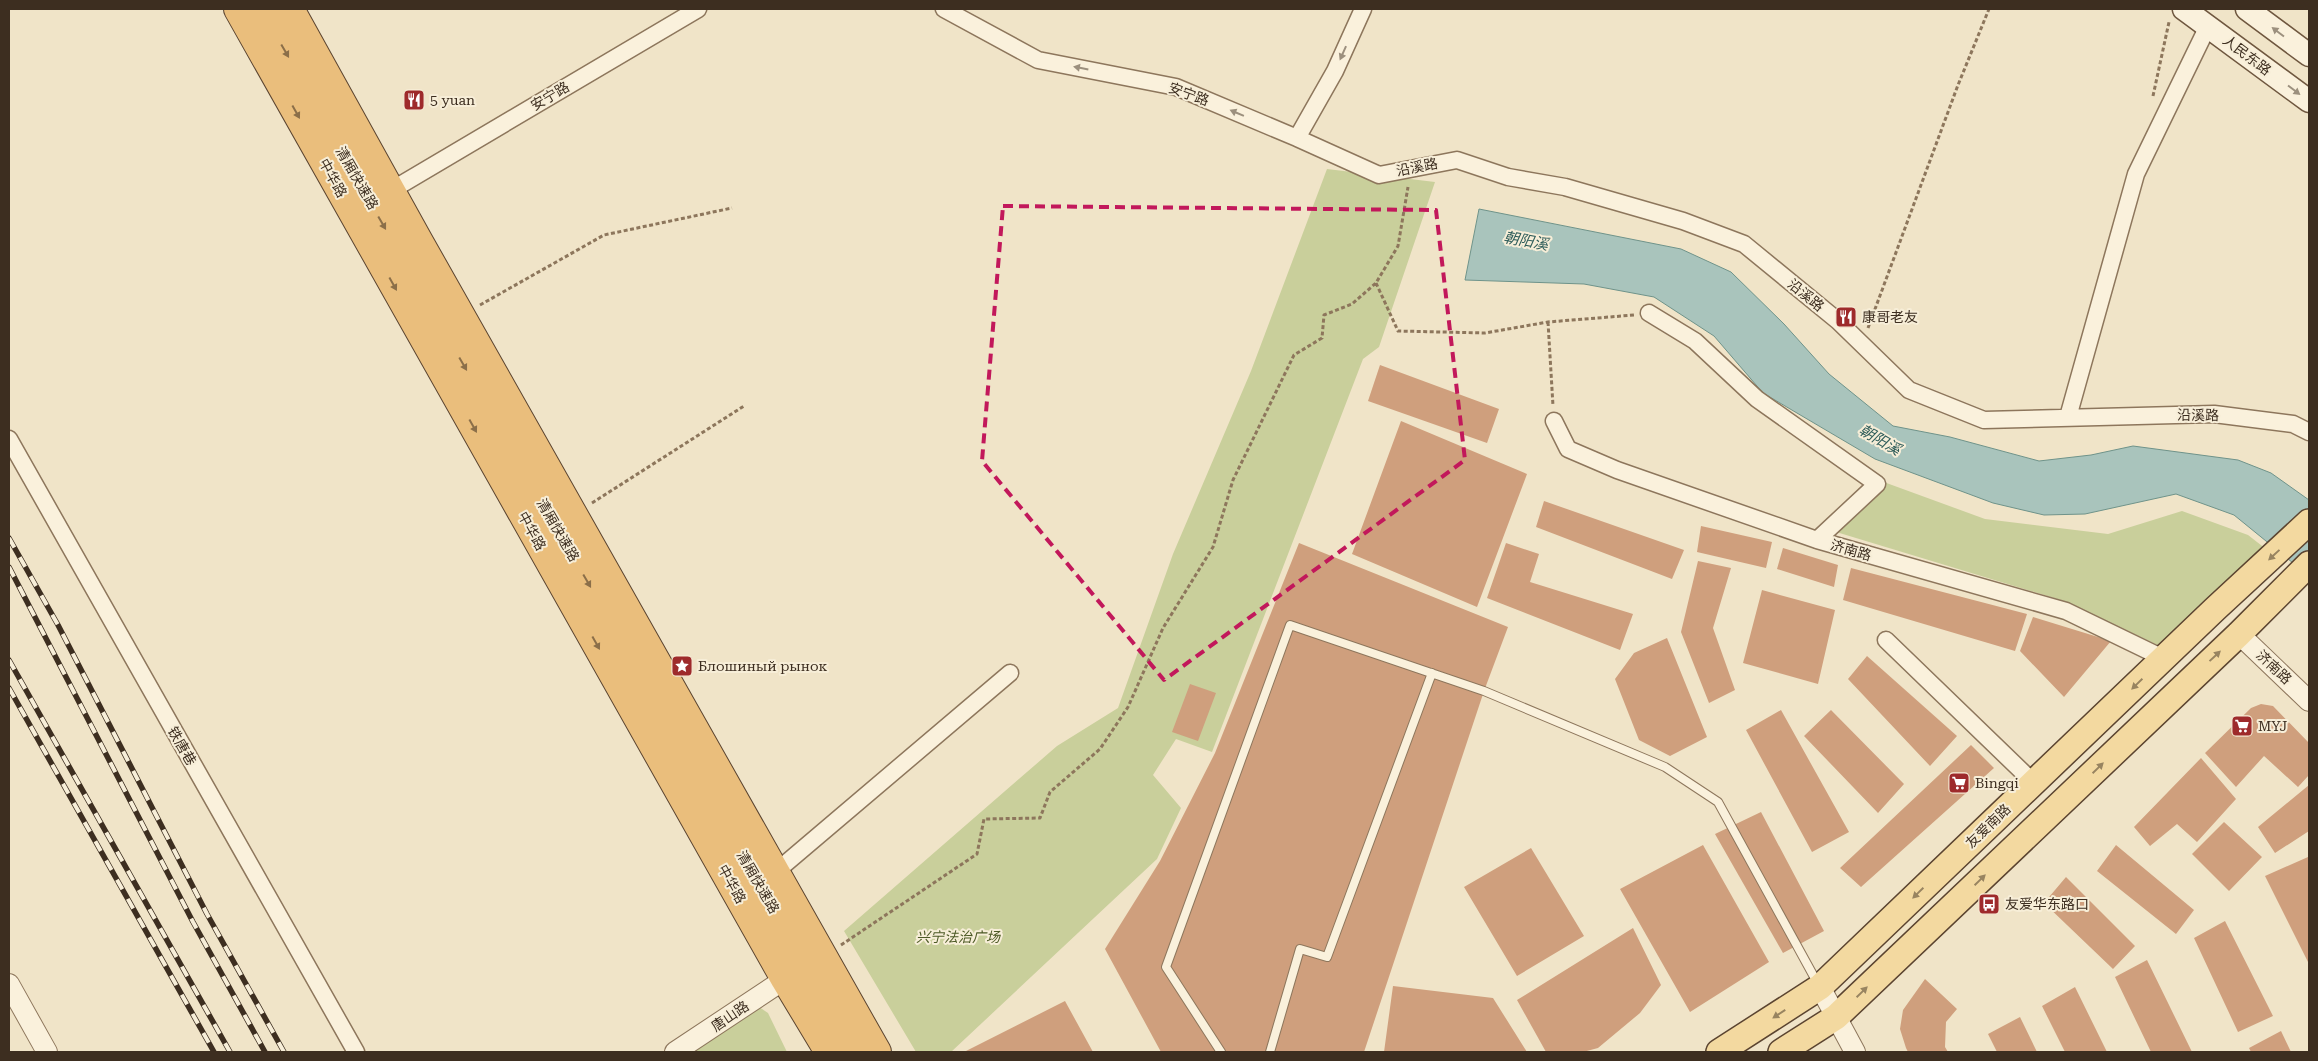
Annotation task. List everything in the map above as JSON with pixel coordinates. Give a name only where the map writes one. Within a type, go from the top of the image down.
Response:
[{"type":"highway","name":"中华路","points":[[238,9],[829,1052]]},
{"type":"highway","name":"清厢快速路","points":[[261,9],[854,1052]]},
{"type":"highway","name":"清厢快速路","points":[[290,9],[422,248],[877,1052]]},
{"type":"highway","points":[[305,9],[892,1052]]},
{"type":"main road","points":[[2247,9],[2309,55]]},
{"type":"main road","name":"人民东路","points":[[2177,14],[2208,26],[2309,101]]},
{"type":"main road","name":"友爱南路","points":[[1719,1052],[1820,988],[2163,658],[2309,522]]},
{"type":"main road","points":[[1781,1052],[1836,1017],[2239,634],[2309,564]]},
{"type":"street","name":"安宁路","points":[[402,184],[698,9]]},
{"type":"street","name":"安宁路","points":[[944,9],[1038,60],[1176,87],[1297,138]]},
{"type":"street","points":[[1297,138],[1335,71],[1363,9]]},
{"type":"street","points":[[2068,417],[2136,174],[2208,26]]},
{"type":"street","name":"沿溪路","points":[[1297,138],[1379,175],[1457,160],[1508,177],[1565,187],[1683,222],[1744,244],[1838,321],[1908,390],[1984,420],[2214,414],[2293,424],[2309,432]]},
{"type":"street","points":[[1649,314],[1695,341],[1757,399],[1877,484],[1817,540]]},
{"type":"street","name":"济南路","points":[[1554,421],[1568,449],[1617,470],[1817,540],[2066,611],[2163,658]]},
{"type":"street","name":"铁唐巷","points":[[9,439],[356,1052]]},
{"type":"street","name":"济南路","points":[[2239,634],[2309,701]]},
{"type":"street","points":[[1886,640],[2034,783]]},
{"type":"street","points":[[786,864],[1010,673]]},
{"type":"street","name":"唐山路","points":[[675,1052],[786,979]]},
{"type":"street","points":[[9,984],[48,1052]]},
{"type":"street","points":[[1820,988],[1855,1052]]},
{"type":"lane","points":[[1221,1052],[1166,967],[1290,625],[1484,691],[1665,767],[1718,802],[1820,988]]},
{"type":"lane","points":[[1270,1052],[1300,949],[1326,957],[1432,673]]},
{"type":"path","points":[[1861,344],[1958,85],[1989,9]]},
{"type":"path","points":[[2151,106],[2177,14]]},
{"type":"path","points":[[834,949],[977,854],[984,819],[1040,818],[1050,792],[1100,749],[1128,707],[1163,628],[1213,547],[1233,480],[1294,355],[1322,338],[1324,315],[1352,304],[1376,283],[1398,246],[1412,168]]},
{"type":"path","points":[[473,309],[604,235],[732,208]]},
{"type":"path","points":[[1376,283],[1398,331],[1485,333],[1548,322],[1649,314]]},
{"type":"path","points":[[1548,322],[1554,421]]},
{"type":"path","points":[[585,508],[744,406]]},
{"type":"highlighted area","points":[[1003,206],[1436,210],[1465,460],[1164,680],[982,461]]},
{"type":"green space","name":"兴宁法治广场","points":[[1327,169],[1435,182],[1379,347],[1363,359],[1212,752],[1176,739],[1153,775],[1181,808],[1157,859],[951,1052],[916,1052],[844,931],[1057,746],[1118,708],[1173,554],[1251,371]]},
{"type":"green space","points":[[1881,481],[1985,519],[2108,534],[2182,511],[2248,535],[2266,549],[2164,648],[2064,601],[1823,528]]},
{"type":"green space","points":[[759,1007],[768,1013],[787,1052],[681,1052]]},
{"type":"water","name":"朝阳溪","points":[[1479,209],[1681,249],[1731,272],[1784,324],[1829,374],[1893,426],[1950,437],[2039,461],[2091,455],[2133,446],[2238,460],[2271,473],[2309,500],[2309,576],[2234,515],[2176,494],[2085,514],[2044,515],[1993,503],[1875,459],[1763,393],[1714,336],[1654,297],[1584,284],[1465,280]]},
{"type":"building","points":[[1380,365],[1499,409],[1487,443],[1368,401]]},
{"type":"building","points":[[1401,421],[1527,474],[1477,607],[1352,554]]},
{"type":"building","points":[[1544,501],[1684,550],[1672,579],[1536,527]]},
{"type":"building","points":[[1701,526],[1772,542],[1766,568],[1697,552]]},
{"type":"building","points":[[1299,543],[1508,627],[1484,691],[1364,1052],[1161,1052],[1105,949],[1160,861],[1215,753]]},
{"type":"building","points":[[1506,543],[1539,554],[1530,582],[1633,614],[1620,650],[1487,598]]},
{"type":"building","points":[[1783,548],[1838,565],[1834,587],[1777,569]]},
{"type":"building","points":[[1698,561],[1731,568],[1713,628],[1735,690],[1709,703],[1681,632]]},
{"type":"building","points":[[1851,568],[2027,614],[2015,651],[1843,600]]},
{"type":"building","points":[[1762,590],[1835,610],[1818,684],[1743,663]]},
{"type":"building","points":[[2033,617],[2111,641],[2064,697],[2020,651]]},
{"type":"building","points":[[1667,638],[1707,737],[1670,756],[1639,740],[1615,679],[1634,653]]},
{"type":"building","points":[[1867,656],[1957,736],[1930,766],[1848,679]]},
{"type":"building","points":[[1190,684],[1216,693],[1198,741],[1172,732]]},
{"type":"building","points":[[2261,704],[2273,706],[2309,743],[2309,775],[2298,787],[2264,756],[2236,787],[2205,753],[2251,708]]},
{"type":"building","points":[[1781,710],[1849,832],[1812,852],[1746,730]]},
{"type":"building","points":[[1831,710],[1904,784],[1878,813],[1804,736]]},
{"type":"building","points":[[1971,745],[1994,768],[1861,887],[1840,868]]},
{"type":"building","points":[[2201,758],[2236,799],[2197,842],[2177,824],[2150,846],[2134,827]]},
{"type":"building","points":[[2309,785],[2309,831],[2275,853],[2258,827]]},
{"type":"building","points":[[1761,812],[1824,931],[1783,953],[1715,834]]},
{"type":"building","points":[[2224,822],[2262,857],[2229,891],[2192,854]]},
{"type":"building","points":[[1703,845],[1769,962],[1690,1012],[1620,889]]},
{"type":"building","points":[[2116,845],[2194,910],[2176,934],[2097,871]]},
{"type":"building","points":[[1531,848],[1584,936],[1517,976],[1464,887]]},
{"type":"building","points":[[2308,857],[2309,860],[2309,964],[2265,876]]},
{"type":"building","points":[[2066,877],[2135,946],[2113,969],[2044,903]]},
{"type":"building","points":[[2225,921],[2273,1016],[2238,1032],[2194,938]]},
{"type":"building","points":[[1633,928],[1661,985],[1640,1013],[1598,1048],[1583,1052],[1546,1052],[1517,1000]]},
{"type":"building","points":[[2147,960],[2192,1052],[2151,1052],[2115,977]]},
{"type":"building","points":[[1925,979],[1957,1009],[1946,1022],[1945,1047],[1948,1052],[1908,1052],[1900,1029],[1903,1010]]},
{"type":"building","points":[[1393,986],[1493,998],[1527,1052],[1384,1052]]},
{"type":"building","points":[[2075,987],[2107,1052],[2065,1052],[2042,1006]]},
{"type":"building","points":[[1065,1001],[1093,1052],[964,1052]]},
{"type":"building","points":[[2020,1017],[2037,1052],[1997,1052],[1988,1034]]},
{"type":"building","points":[[2281,1031],[2291,1052],[2251,1052],[2249,1048]]},
{"type":"railway","points":[[9,538],[58,625],[207,914],[284,1052]]},
{"type":"railway","points":[[9,567],[193,922],[265,1052]]},
{"type":"railway","points":[[9,660],[230,1052]]},
{"type":"railway","points":[[9,688],[214,1052]]},
{"type":"place","name":"5 yuan","points":[[414,100]]},
{"type":"place","name":"康哥老友","points":[[1846,317]]},
{"type":"place","name":"Блошиный рынок","points":[[682,666]]},
{"type":"place","name":"MYJ","points":[[2242,726]]},
{"type":"place","name":"Bingqi","points":[[1959,783]]},
{"type":"place","name":"友爱华东路口","points":[[1989,904]]}]
